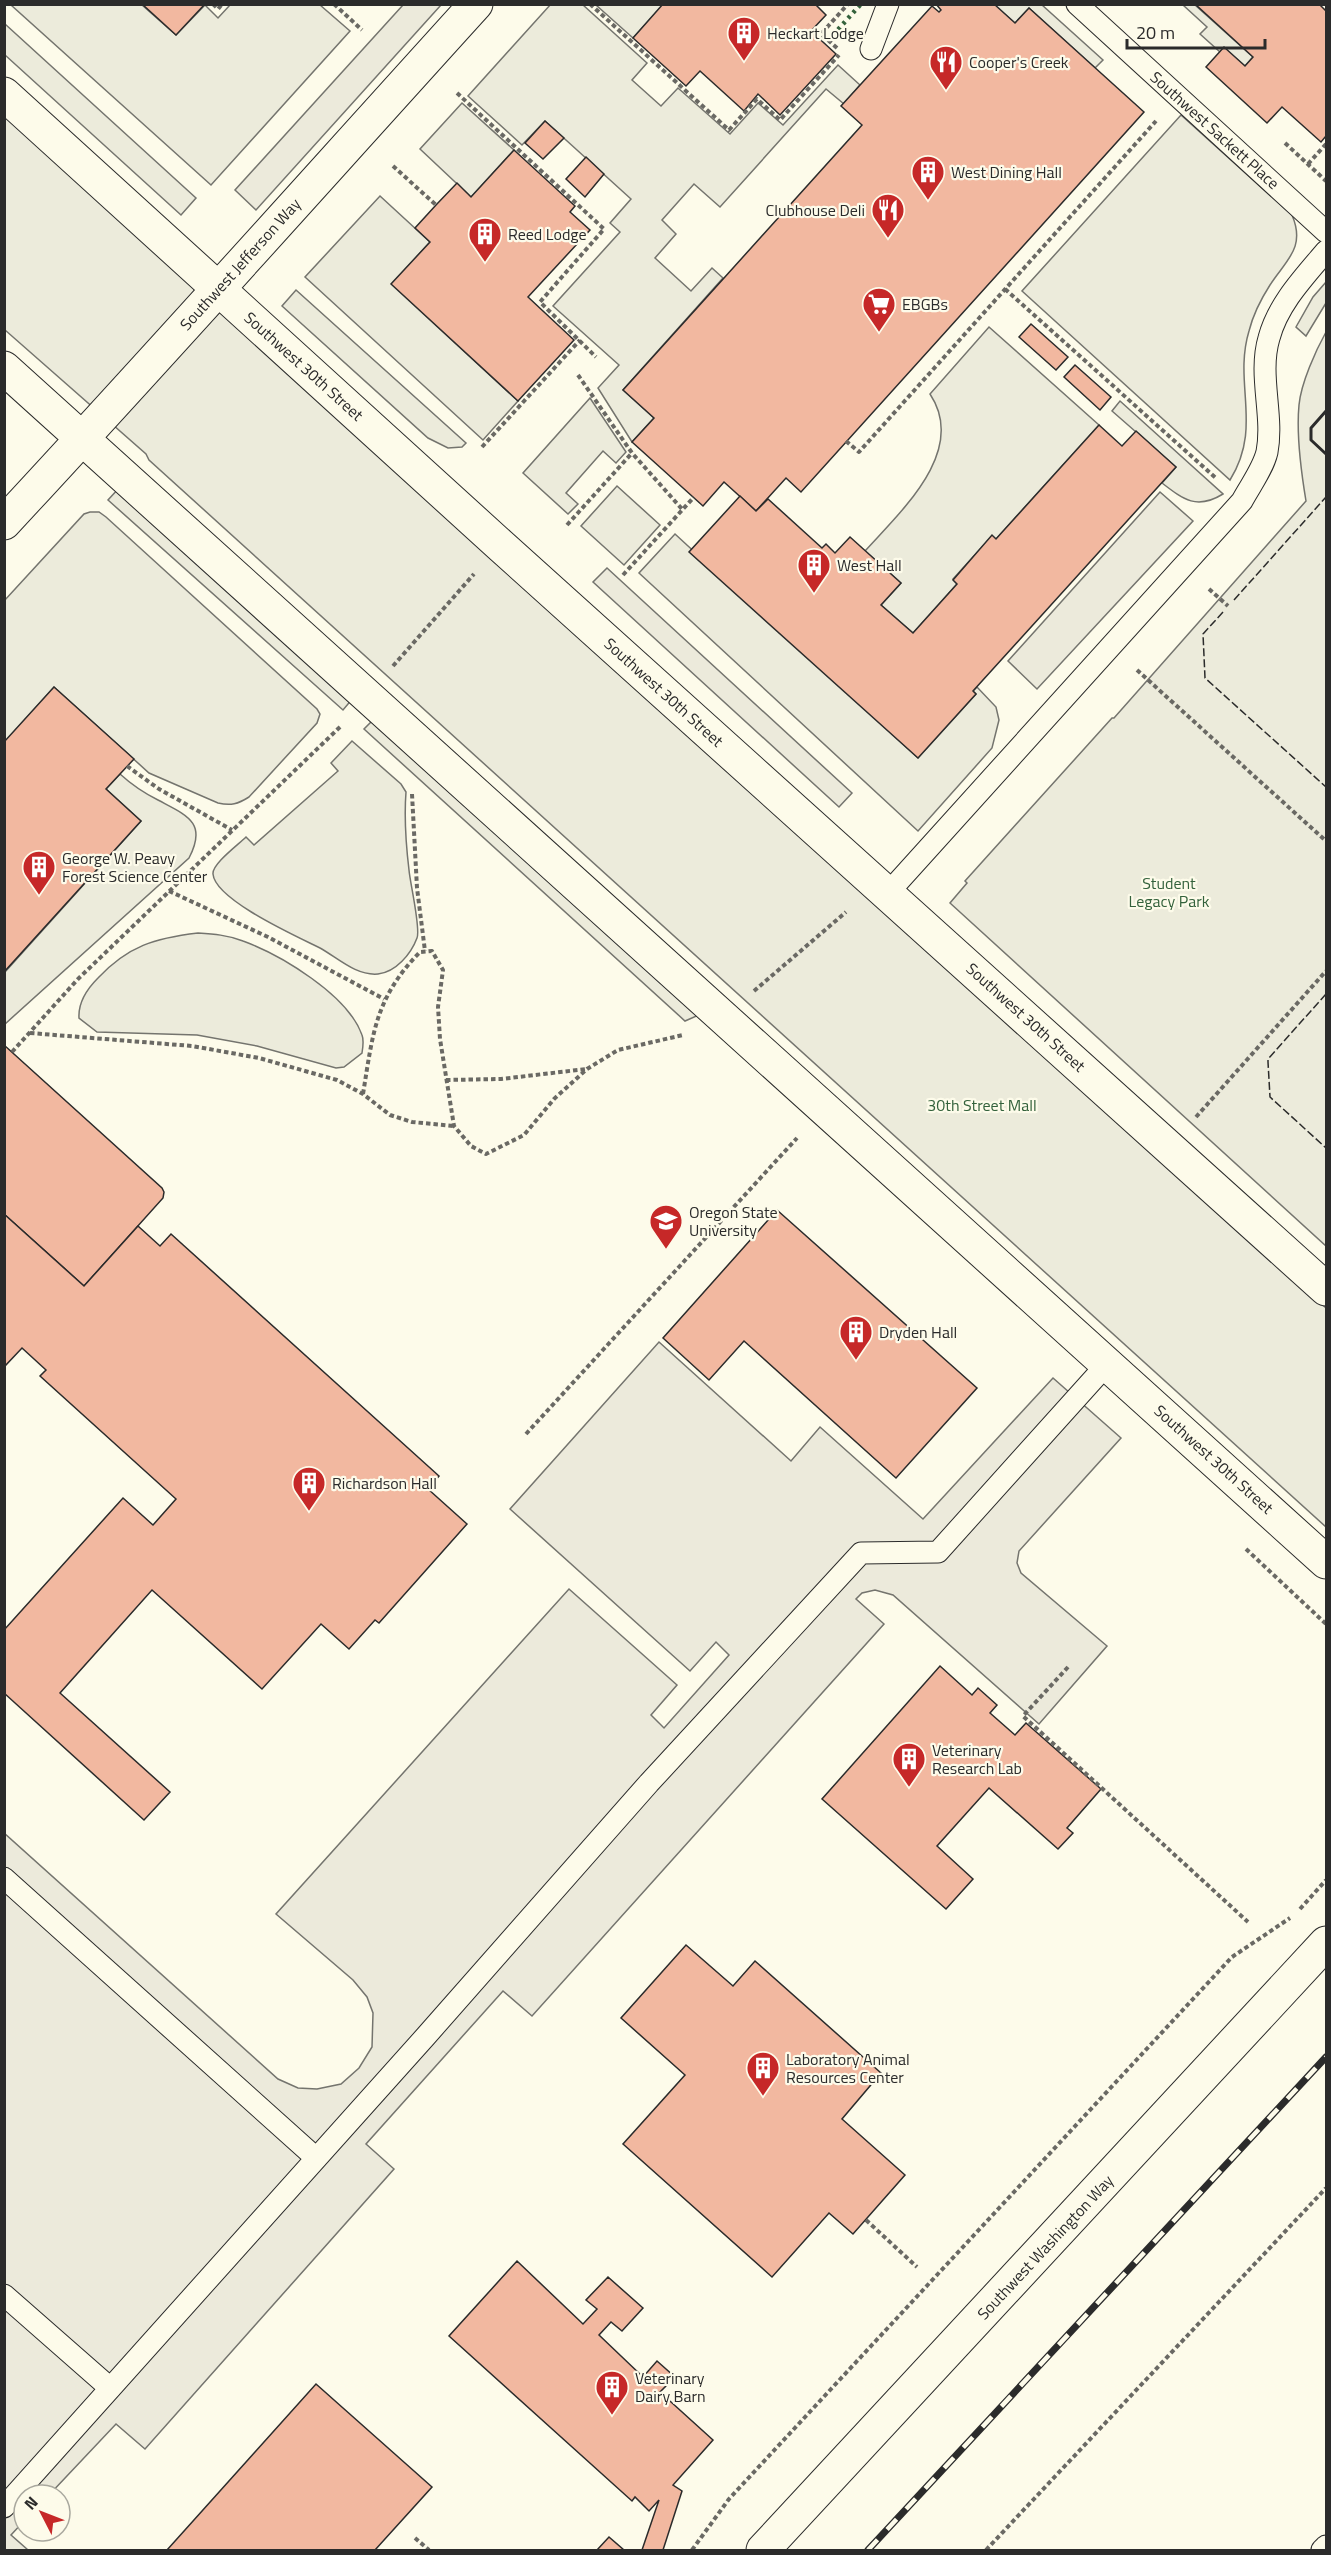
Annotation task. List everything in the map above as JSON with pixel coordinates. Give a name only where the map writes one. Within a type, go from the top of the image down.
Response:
[{"type":"street","name":"Southwest Jefferson Way","points":[[4,523],[83,440],[476,4]]},
{"type":"street","name":"Southwest 30th Street","points":[[4,93],[500,545],[1326,1289]]},
{"type":"street","name":"Southwest 30th Street","points":[[4,368],[1326,1562]]},
{"type":"street","name":"Southwest Washington Way","points":[[762,2550],[1326,1943]]},
{"type":"lane","points":[[871,49],[888,4]]},
{"type":"lane","name":"Southwest Sackett Place","points":[[1077,4],[1326,232]]},
{"type":"lane","points":[[881,887],[1242,501],[1267,452],[1268,340],[1276,316],[1326,251]]},
{"type":"lane","points":[[4,2507],[649,1784],[861,1553],[938,1552],[1108,1363]]},
{"type":"lane","points":[[4,1878],[316,2158]]},
{"type":"lane","points":[[4,2295],[110,2388]]},
{"type":"lane","points":[[1322,2550],[1326,2546]]},
{"type":"path","points":[[213,4],[218,9],[222,4]]},
{"type":"path","points":[[334,4],[362,30]]},
{"type":"path","points":[[590,4],[729,130],[757,99],[780,120],[841,52],[821,34],[848,4]]},
{"type":"path","points":[[457,93],[604,229],[540,302],[596,357]]},
{"type":"path","points":[[846,441],[859,452],[1178,97]]},
{"type":"path","points":[[1308,164],[1326,144]]},
{"type":"path","points":[[393,166],[436,205]]},
{"type":"path","points":[[1005,289],[1242,501]]},
{"type":"path","points":[[482,447],[580,340]]},
{"type":"path","points":[[578,375],[632,453],[682,509]]},
{"type":"path","points":[[567,525],[632,453]]},
{"type":"path","points":[[623,574],[694,497]]},
{"type":"path","points":[[12,1052],[78,979],[341,725],[500,545]]},
{"type":"path","points":[[1209,589],[1228,606]]},
{"type":"path","points":[[1137,670],[1326,841]]},
{"type":"path","points":[[127,766],[159,789],[232,830]]},
{"type":"path","points":[[412,789],[417,888],[425,951]]},
{"type":"path","points":[[724,1017],[859,901],[881,887]]},
{"type":"path","points":[[169,891],[268,937],[384,999]]},
{"type":"path","points":[[363,1094],[374,1026],[384,999],[401,971],[420,952],[425,951],[432,951],[443,970],[438,1007],[454,1126],[471,1146],[486,1154],[524,1135],[554,1099],[587,1069],[618,1050],[684,1034]]},
{"type":"path","points":[[1169,1146],[1326,971]]},
{"type":"path","points":[[29,1033],[192,1046],[237,1054],[337,1080],[363,1094],[390,1115],[412,1122],[454,1126]]},
{"type":"path","points":[[446,1080],[501,1079],[587,1069]]},
{"type":"path","points":[[526,1434],[825,1108]]},
{"type":"path","points":[[1068,1667],[1023,1716],[1248,1922]]},
{"type":"path","points":[[692,2550],[729,2499],[1232,1957],[1280,1927],[1326,1880]]},
{"type":"path","points":[[986,2550],[1326,2188]]},
{"type":"path","points":[[866,2220],[917,2267]]},
{"type":"path","points":[[415,2538],[429,2550]]},
{"type":"green space","points":[[551,4],[583,5],[647,63],[632,80],[661,106],[678,88],[730,134],[758,103],[783,125],[838,65],[860,85],[844,104],[826,89],[720,207],[694,184],[662,220],[676,234],[655,258],[691,291],[712,268],[723,278],[623,390],[654,418],[632,442],[598,388],[619,365],[553,306],[620,232],[610,223],[631,199],[545,121],[522,145],[468,96]]},
{"type":"green space","points":[[11,5],[142,5],[176,35],[205,5],[218,18],[230,5],[320,5],[350,31],[211,185]]},
{"type":"green space","points":[[596,5],[663,5],[633,38]]},
{"type":"green space","points":[[994,5],[1042,5],[1103,60],[1095,68],[1029,8],[1015,23]]},
{"type":"green space","points":[[1183,5],[1195,5],[1253,57],[1245,66],[1224,48],[1220,52],[1200,34],[1207,27]]},
{"type":"green space","points":[[5,24],[196,198],[181,215],[5,55]]},
{"type":"green space","points":[[462,103],[514,150],[471,197],[420,149]]},
{"type":"green space","name":"30th Street Mall","points":[[4,111],[1326,1308],[1326,1527],[149,460],[146,454],[5,330]]},
{"type":"green space","points":[[1181,115],[1292,215],[1296,226],[1297,236],[1292,253],[1263,296],[1249,331],[1244,369],[1245,442],[1240,461],[1230,480],[1022,291]]},
{"type":"green space","points":[[380,196],[430,242],[392,284],[518,401],[483,440],[305,277]]},
{"type":"green space","points":[[1326,282],[1326,303],[1306,336],[1296,327],[1313,297]]},
{"type":"green space","points":[[296,290],[466,443],[462,447],[448,448],[428,438],[282,306]]},
{"type":"green space","points":[[989,327],[1099,425],[996,539],[992,536],[953,579],[957,584],[913,633],[881,605],[901,583],[865,551],[911,499],[936,458],[941,437],[940,415],[930,394]]},
{"type":"green space","name":"Student Legacy Park","points":[[1326,332],[1326,1246],[950,903],[967,883],[965,881],[1114,718],[1306,501],[1299,441],[1300,396]]},
{"type":"green space","points":[[590,398],[626,452],[616,463],[603,451],[566,493],[578,504],[568,514],[523,473]]},
{"type":"green space","points":[[1120,401],[1223,494],[1206,501],[1191,501],[1162,483],[1176,467],[1112,411]]},
{"type":"green space","points":[[617,486],[660,525],[624,565],[581,526]]},
{"type":"green space","points":[[119,488],[353,698],[343,710],[108,500]]},
{"type":"green space","points":[[99,512],[106,517],[320,714],[317,723],[249,797],[238,803],[218,803],[149,773],[54,687],[5,742],[4,601],[84,514]]},
{"type":"green space","points":[[675,534],[918,758],[976,694],[973,691],[977,687],[996,707],[999,720],[992,748],[918,831],[639,573]]},
{"type":"green space","points":[[375,718],[701,1014],[685,1021],[364,729]]},
{"type":"green space","points":[[352,741],[401,784],[406,792],[407,851],[418,933],[407,956],[391,970],[378,974],[362,972],[348,966],[320,948],[259,917],[227,895],[217,884],[213,874],[221,860],[246,837],[254,845],[338,771],[331,763]]},
{"type":"green space","points":[[120,774],[191,821],[196,836],[189,858],[5,1024],[5,972],[141,821],[106,789]]},
{"type":"green space","points":[[198,933],[215,934],[243,941],[276,956],[312,978],[343,1005],[354,1020],[363,1037],[362,1053],[344,1067],[336,1068],[257,1046],[197,1035],[97,1032],[79,1018],[80,1007],[87,991],[120,958],[155,941]]},
{"type":"shaded area","points":[[403,5],[441,5],[256,210],[235,190]]},
{"type":"shaded area","points":[[1160,492],[1193,521],[1037,689],[1008,661]]},
{"type":"shaded area","points":[[607,568],[852,793],[839,807],[593,582]]},
{"type":"shaded area","points":[[659,1342],[791,1461],[820,1427],[923,1519],[1053,1378],[1121,1438],[1019,1551],[1017,1563],[1021,1573],[1107,1646],[1039,1724],[893,1595],[875,1590],[862,1593],[856,1599],[884,1624],[532,2016],[503,1991],[366,2144],[394,2169],[145,2449],[116,2424],[60,2483],[12,2483],[12,2543],[20,2543],[28,2550],[4,2550],[4,1833],[278,2079],[298,2088],[317,2089],[341,2084],[359,2068],[372,2047],[373,2013],[367,1997],[353,1980],[276,1914],[569,1589],[677,1685],[651,1715],[664,1728],[729,1655],[716,1642],[690,1671],[510,1509]]},
{"type":"building","points":[[142,4],[205,4],[176,35]]},
{"type":"building","name":"Heckart Lodge","points":[[663,4],[815,4],[826,15],[811,31],[836,54],[780,115],[758,94],[744,111],[700,71],[686,86],[633,38]]},
{"type":"building","name":"West Dining Hall","points":[[936,4],[994,4],[1015,23],[1029,8],[1144,112],[801,492],[786,478],[756,511],[724,482],[703,506],[632,442],[654,418],[623,390],[862,125],[841,106],[932,6],[939,12],[941,10]]},
{"type":"building","points":[[1195,4],[1319,4],[1325,10],[1326,8],[1326,136],[1321,142],[1282,107],[1267,123],[1206,67],[1224,47],[1245,66],[1253,57]]},
{"type":"building","points":[[545,121],[564,138],[543,159],[525,143]]},
{"type":"building","name":"Reed Lodge","points":[[514,150],[575,206],[570,212],[590,230],[528,297],[574,340],[518,401],[391,284],[430,242],[415,228],[436,205],[457,183],[471,197]]},
{"type":"building","points":[[586,157],[604,174],[585,197],[566,179]]},
{"type":"building","points":[[1031,324],[1068,357],[1056,370],[1019,337]]},
{"type":"building","points":[[1075,365],[1111,397],[1100,410],[1064,377]]},
{"type":"building","name":"West Hall","points":[[1099,425],[1122,446],[1136,431],[1176,467],[973,691],[976,694],[918,758],[689,552],[740,496],[756,511],[768,499],[822,548],[826,544],[835,553],[850,537],[901,583],[881,605],[913,633],[957,584],[953,580],[992,535],[996,539]]},
{"type":"building","name":"George W. Peavy Forest Science Center","points":[[54,687],[134,759],[106,789],[141,821],[4,972],[4,742]]},
{"type":"building","points":[[4,1045],[164,1192],[163,1198],[84,1286],[4,1214]]},
{"type":"building","name":"Dryden Hall","points":[[777,1210],[977,1388],[896,1478],[744,1341],[709,1380],[663,1338]]},
{"type":"building","name":"Richardson Hall","points":[[4,1214],[84,1286],[138,1226],[160,1246],[171,1234],[439,1476],[428,1489],[467,1524],[379,1623],[375,1620],[349,1649],[321,1624],[262,1689],[152,1590],[60,1693],[170,1792],[144,1820],[4,1693],[4,1630],[123,1498],[153,1525],[176,1499],[40,1376],[46,1370],[22,1348],[4,1367]]},
{"type":"building","name":"Veterinary Research Lab","points":[[940,1666],[972,1695],[978,1688],[997,1705],[990,1713],[1015,1735],[1026,1723],[1101,1789],[1067,1828],[1073,1833],[1058,1849],[989,1788],[937,1846],[973,1879],[946,1909],[822,1799]]},
{"type":"building","name":"Laboratory Animal Resources Center","points":[[686,1945],[733,1986],[755,1961],[881,2073],[842,2119],[905,2175],[853,2234],[829,2213],[772,2277],[623,2144],[685,2075],[621,2018]]},
{"type":"building","name":"Veterinary Dairy Barn","points":[[517,2261],[583,2324],[597,2309],[586,2300],[608,2277],[643,2308],[622,2331],[611,2322],[599,2335],[643,2377],[657,2361],[675,2377],[660,2392],[713,2440],[673,2485],[682,2491],[663,2550],[642,2550],[659,2500],[649,2511],[635,2497],[632,2501],[449,2336]]},
{"type":"building","points":[[316,2384],[432,2487],[375,2550],[167,2550]]},
{"type":"building","points":[[609,2537],[624,2550],[597,2550]]},
{"type":"railway","points":[[868,2550],[1326,2057]]},
{"type":"hedge","points":[[833,35],[861,4]]},
{"type":"fence","points":[[1234,600],[1326,497]]},
{"type":"fence","points":[[1223,612],[1203,634],[1205,678],[1326,787]]},
{"type":"fence","points":[[1326,994],[1268,1059],[1270,1097],[1326,1148]]},
{"type":"wall","points":[[1326,411],[1311,428],[1311,440],[1326,454]]},
{"type":"place","name":"Heckart Lodge","points":[[744,62]]},
{"type":"place","name":"Cooper's Creek","points":[[946,91]]},
{"type":"place","name":"West Dining Hall","points":[[928,201]]},
{"type":"place","name":"Clubhouse Deli","points":[[888,239]]},
{"type":"place","name":"Reed Lodge","points":[[485,263]]},
{"type":"place","name":"EBGBs","points":[[879,333]]},
{"type":"place","name":"West Hall","points":[[814,594]]},
{"type":"place","name":"George W. Peavy Forest Science Center","points":[[39,896]]},
{"type":"place","name":"Oregon State University","points":[[666,1250]]},
{"type":"place","name":"Dryden Hall","points":[[856,1361]]},
{"type":"place","name":"Richardson Hall","points":[[309,1512]]},
{"type":"place","name":"Veterinary Research Lab","points":[[909,1788]]},
{"type":"place","name":"Laboratory Animal Resources Center","points":[[763,2097]]},
{"type":"place","name":"Veterinary Dairy Barn","points":[[612,2416]]}]
